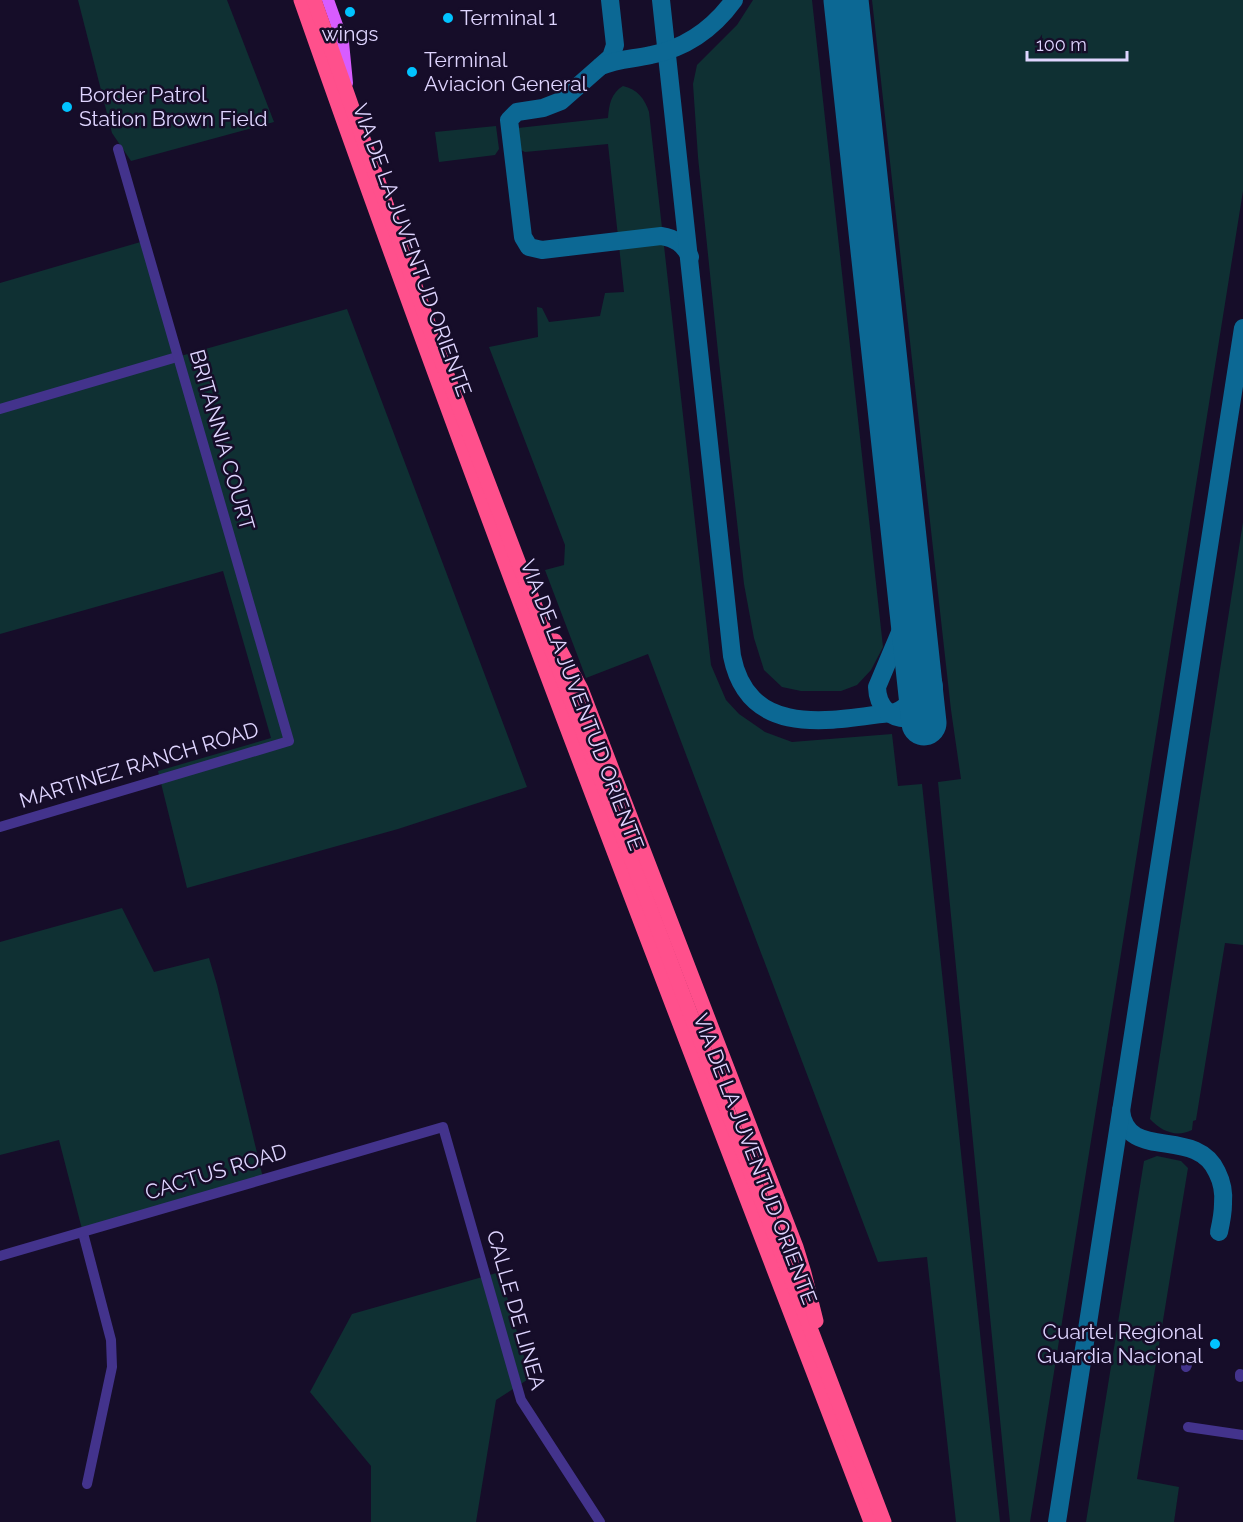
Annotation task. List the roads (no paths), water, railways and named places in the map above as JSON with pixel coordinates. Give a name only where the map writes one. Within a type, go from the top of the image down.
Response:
[{"type":"highway","name":"VIA DE LA JUVENTUD ORIENTE","points":[[301,0],[357,162],[536,609],[829,1376],[838,1419]]},
{"type":"highway","name":"VIA DE LA JUVENTUD ORIENTE","points":[[314,0],[348,93],[434,356],[548,678],[838,1419]]},
{"type":"highway","points":[[838,1419],[871,1522]]},
{"type":"highway","points":[[838,1419],[884,1522]]},
{"type":"main road","points":[[328,0],[343,42],[348,93]]},
{"type":"street","name":"BRITANNIA COURT","points":[[118,149],[289,741]]},
{"type":"street","points":[[0,409],[177,357]]},
{"type":"street","name":"MARTINEZ RANCH ROAD","points":[[0,827],[289,741]]},
{"type":"street","name":"CACTUS ROAD","points":[[0,1256],[443,1126]]},
{"type":"street","name":"CALLE DE LINEA","points":[[443,1126],[521,1400],[600,1522]]},
{"type":"street","points":[[83,1233],[111,1340],[112,1367],[87,1485]]},
{"type":"street","points":[[1188,1427],[1243,1435]]},
{"type":"place","name":"wings","points":[[350,12]]},
{"type":"place","name":"Terminal 1","points":[[448,18]]},
{"type":"place","name":"Terminal Aviacion General","points":[[412,72]]},
{"type":"place","name":"Border Patrol Station Brown Field","points":[[67,107]]},
{"type":"place","name":"Cuartel Regional Guardia Nacional","points":[[1215,1344]]}]
